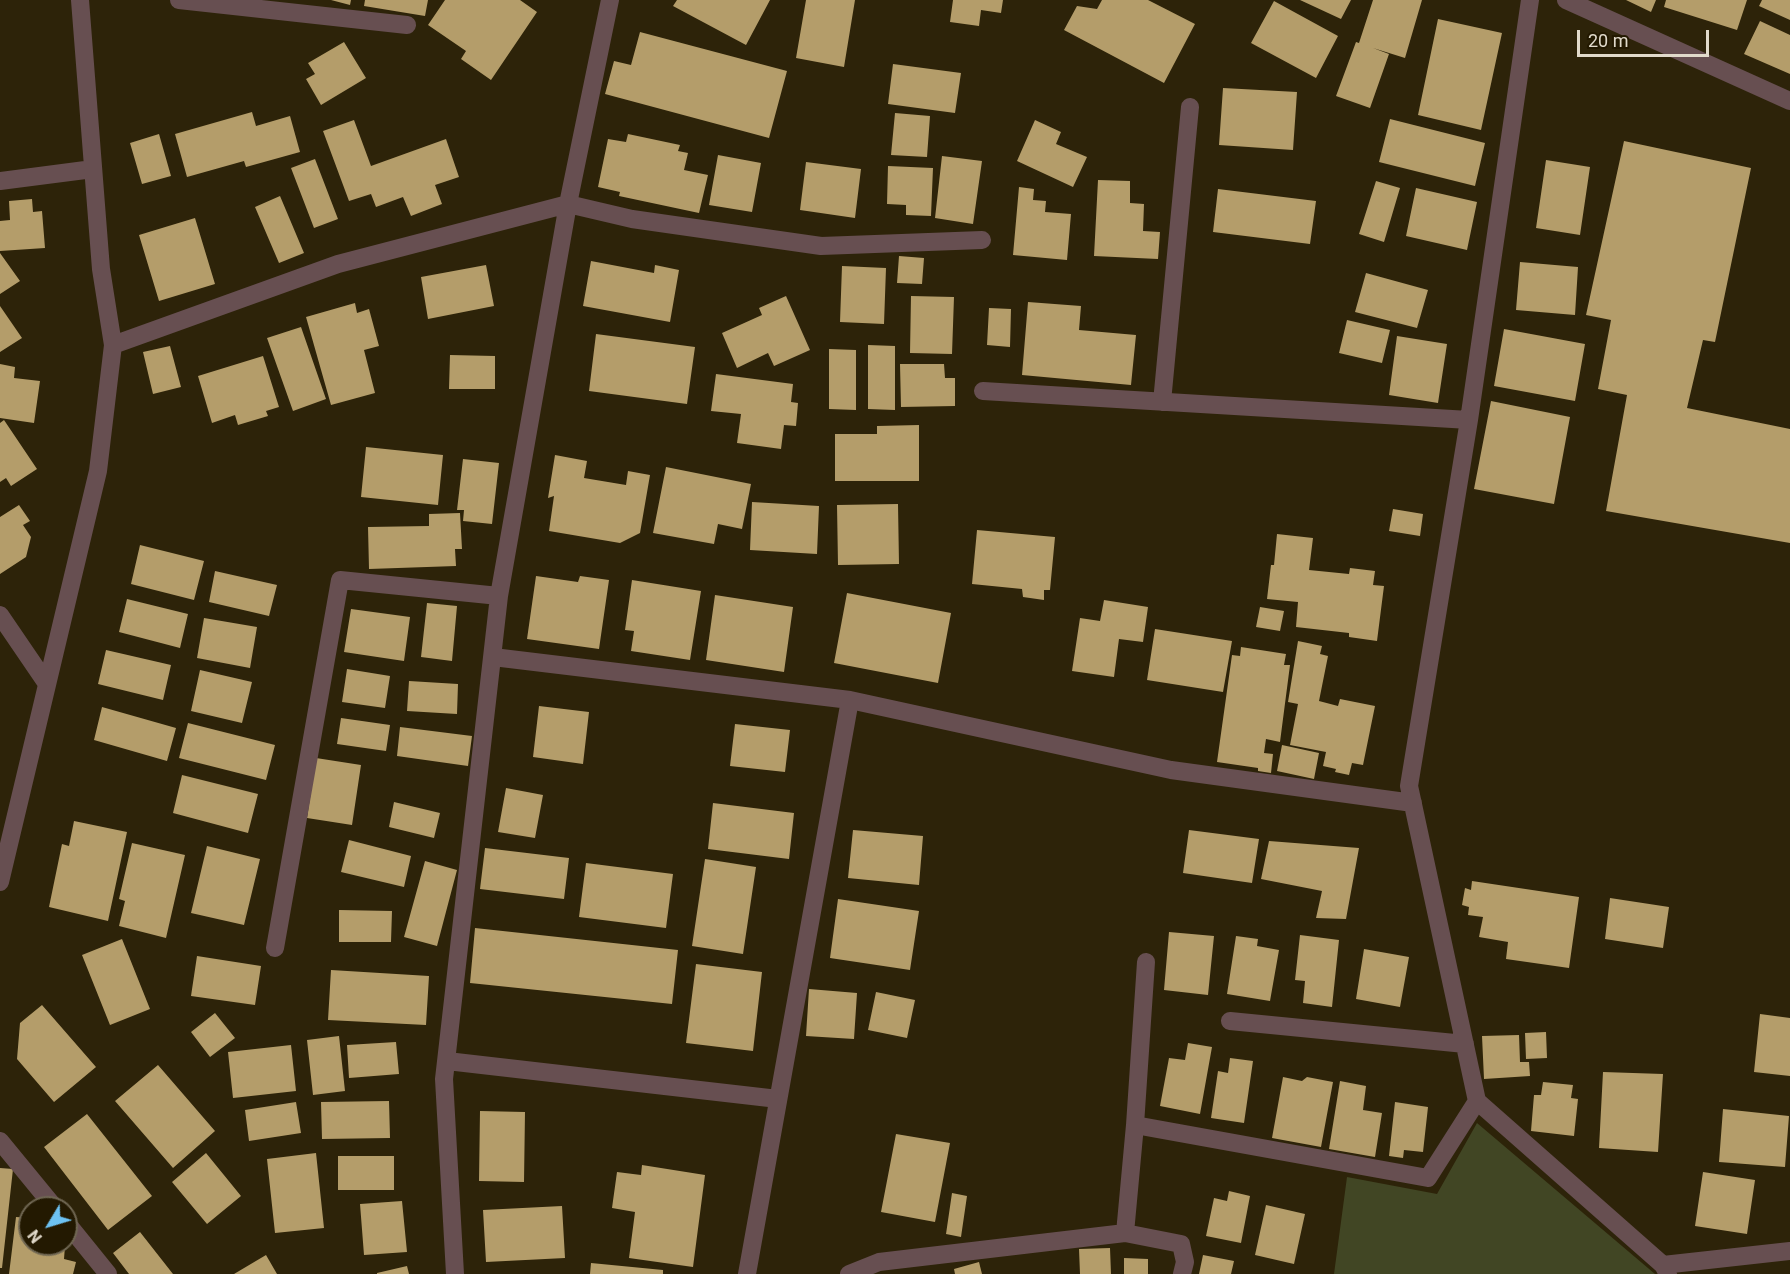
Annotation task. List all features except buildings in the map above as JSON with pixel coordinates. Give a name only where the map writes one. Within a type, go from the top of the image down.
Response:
[{"type":"street","points":[[0,882],[98,471],[113,345],[101,269],[80,0]]},
{"type":"street","points":[[179,0],[406,26]]},
{"type":"street","points":[[456,1274],[444,1078],[499,596],[568,204],[610,0]]},
{"type":"street","points":[[1530,0],[1469,420],[1409,786],[1477,1101],[1665,1270],[1790,1251]]},
{"type":"street","points":[[1566,0],[1790,101]]},
{"type":"street","points":[[1162,402],[1190,106]]},
{"type":"street","points":[[0,181],[93,169]]},
{"type":"street","points":[[113,345],[338,264],[568,204],[632,219],[821,246],[982,240]]},
{"type":"street","points":[[983,391],[1469,420]]},
{"type":"street","points":[[275,948],[340,580],[499,596]]},
{"type":"street","points":[[0,615],[47,684]]},
{"type":"street","points":[[493,657],[850,700],[1171,770],[1413,803]]},
{"type":"street","points":[[747,1274],[850,700]]},
{"type":"street","points":[[1125,1233],[1146,962]]},
{"type":"street","points":[[1230,1021],[1465,1044]]},
{"type":"street","points":[[447,1060],[778,1099]]},
{"type":"street","points":[[1135,1125],[1428,1178],[1477,1101]]},
{"type":"street","points":[[0,1141],[45,1196]]},
{"type":"street","points":[[849,1274],[1125,1233],[1181,1244],[1185,1262],[1182,1274]]},
{"type":"street","points":[[78,1237],[108,1274]]},
{"type":"green space","points":[[1477,1123],[1655,1274],[1334,1274],[1347,1177],[1437,1194]]}]
